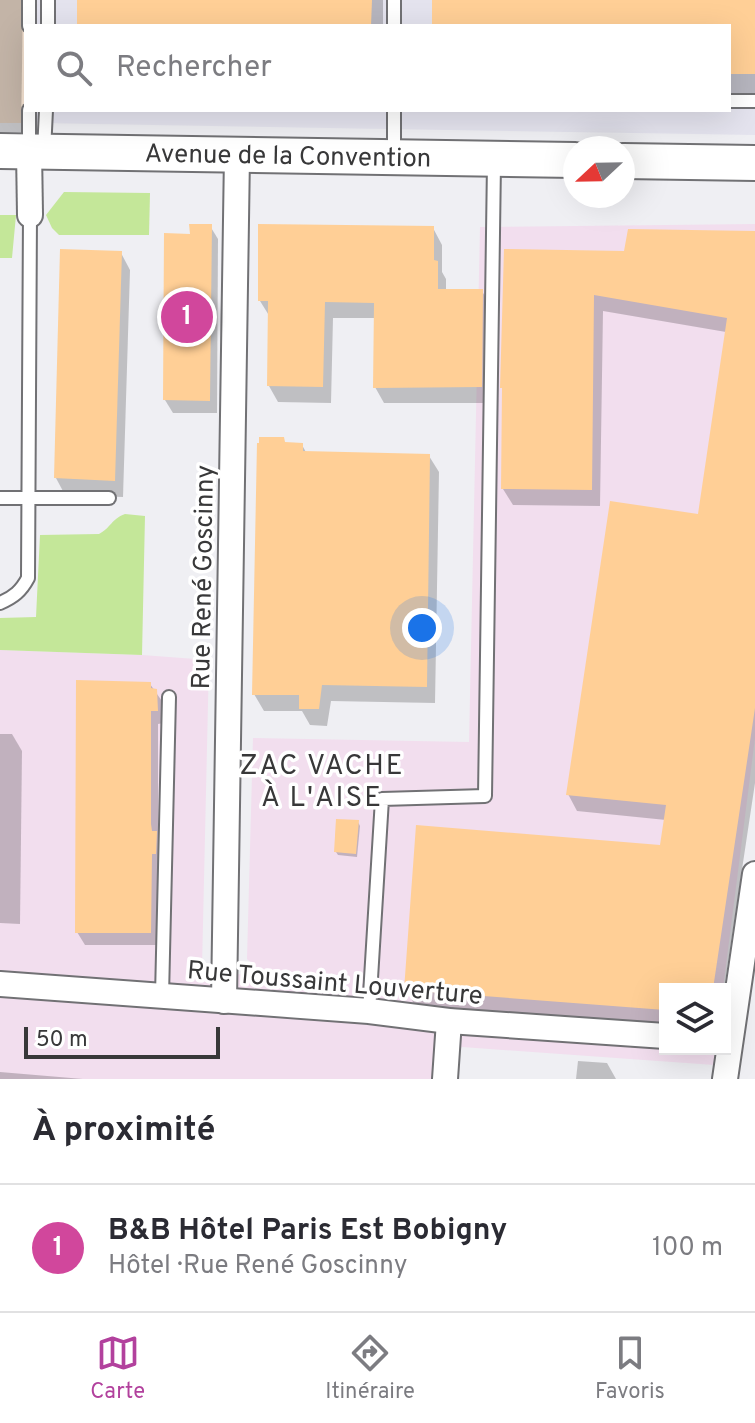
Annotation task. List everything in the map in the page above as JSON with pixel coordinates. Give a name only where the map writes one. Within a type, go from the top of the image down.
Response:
[{"type":"street","name":"Avenue de la Convention","points":[[25,151],[563,160]]},
{"type":"street","points":[[25,151],[30,215]]},
{"type":"street","name":"Rue René Goscinny","points":[[224,1001],[237,155]]},
{"type":"street","points":[[635,161],[755,163]]},
{"type":"street","points":[[731,1022],[755,874]]},
{"type":"street","name":"Rue Toussaint Louverture","points":[[0,984],[659,1036]]},
{"type":"street","points":[[445,1079],[449,1021]]},
{"type":"street","points":[[725,1079],[727,1055]]},
{"type":"lane","points":[[29,0],[29,24]]},
{"type":"lane","points":[[48,0],[48,24]]},
{"type":"lane","points":[[394,0],[394,24]]},
{"type":"lane","points":[[731,101],[755,101]]},
{"type":"lane","points":[[25,151],[29,112]]},
{"type":"lane","points":[[25,151],[45,112]]},
{"type":"lane","points":[[394,112],[394,156]]},
{"type":"lane","points":[[369,1011],[382,799],[485,796],[494,158]]},
{"type":"lane","points":[[0,603],[13,598],[28,578],[30,215]]},
{"type":"lane","points":[[0,498],[109,498]]},
{"type":"lane","points":[[162,996],[169,697]]},
{"type":"shaded area","points":[[0,0],[37,0],[36,24],[24,24],[24,112],[36,112],[35,123],[0,123]]},
{"type":"shaded area","points":[[37,0],[755,0],[755,135],[35,123],[36,112],[731,112],[731,24],[36,24]]},
{"type":"shaded area","points":[[755,224],[755,738],[724,983],[659,983],[659,1055],[715,1055],[714,1065],[462,1047],[431,1079],[0,1079],[0,650],[209,660],[202,968],[268,979],[247,959],[253,738],[469,742],[480,227]]},
{"type":"green space","points":[[64,192],[150,193],[149,235],[59,235],[46,215]]},
{"type":"green space","points":[[0,215],[16,215],[12,258],[0,258]]},
{"type":"green space","points":[[125,514],[145,516],[142,655],[0,650],[0,618],[36,617],[40,535],[99,534]]},
{"type":"building","points":[[77,0],[372,0],[371,24],[77,24]]},
{"type":"building","points":[[432,0],[755,0],[755,74],[731,74],[731,24],[432,24]]},
{"type":"building","points":[[189,224],[212,224],[210,401],[163,400],[164,233],[190,234]]},
{"type":"building","points":[[258,224],[434,226],[438,289],[483,289],[482,387],[373,388],[374,303],[325,302],[323,387],[267,386],[268,301],[258,301]]},
{"type":"building","points":[[628,229],[755,231],[755,708],[714,983],[659,983],[659,1010],[404,990],[416,825],[660,845],[666,805],[566,795],[610,501],[698,514],[727,318],[594,295],[592,490],[501,489],[504,249],[624,251]]},
{"type":"building","points":[[60,249],[122,251],[115,481],[54,478]]},
{"type":"building","points":[[259,437],[284,437],[285,442],[303,443],[303,451],[430,454],[427,687],[322,685],[319,709],[299,709],[299,695],[252,695]]},
{"type":"building","points":[[76,680],[151,682],[151,688],[157,689],[158,711],[151,711],[151,824],[152,831],[157,831],[156,854],[152,854],[151,933],[75,933]]},
{"type":"building","points":[[336,819],[359,820],[356,854],[334,852]]},
{"type":"place","name":"B&B Hôtel Paris Est Bobigny","points":[[187,317]]},
{"type":"district","name":"ZAC VACHE À L'AISE","points":[[322,780]]}]
